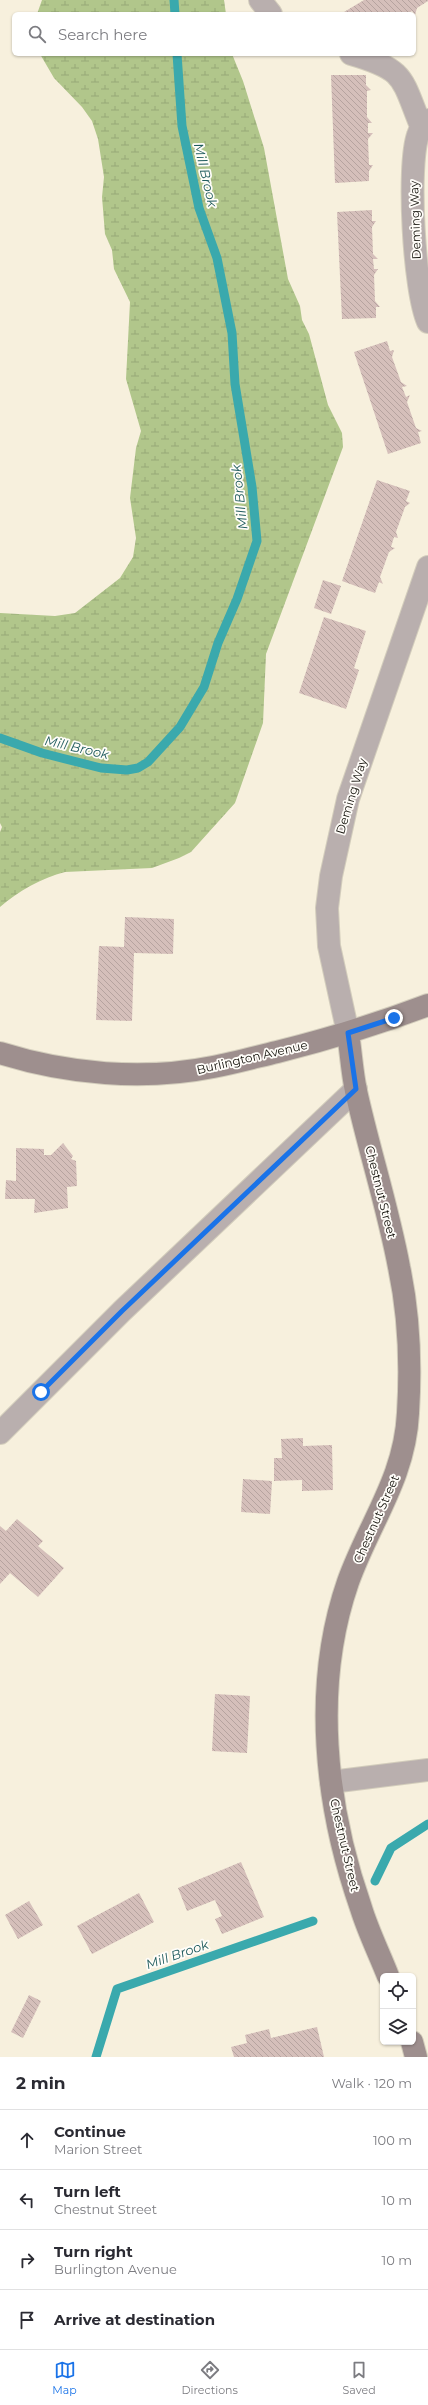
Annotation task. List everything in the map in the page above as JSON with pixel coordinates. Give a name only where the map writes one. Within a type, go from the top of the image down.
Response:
[{"type":"street","points":[[260,0],[269,12]]},
{"type":"street","points":[[358,56],[376,61],[395,72],[403,80],[425,123]]},
{"type":"street","name":"Deming Way","points":[[425,123],[415,144],[414,207],[418,285],[428,322]]},
{"type":"street","name":"Deming Way","points":[[348,1033],[329,946],[327,908],[331,876],[348,799],[428,567]]},
{"type":"street","name":"Burlington Avenue","points":[[0,1053],[32,1063],[69,1070],[165,1073],[212,1067],[348,1033],[428,1006]]},
{"type":"street","name":"Chestnut Street","points":[[348,1033],[356,1089],[400,1268],[409,1355],[409,1387],[408,1417],[401,1461],[386,1502],[355,1562],[333,1634],[327,1688],[331,1782],[348,1868],[361,1909],[387,1973]]},
{"type":"street","points":[[0,1433],[122,1311],[356,1089]]},
{"type":"street","points":[[331,1782],[428,1770]]},
{"type":"street","points":[[413,2045],[416,2057]]},
{"type":"green space","points":[[42,0],[224,0],[226,12],[38,12]]},
{"type":"green space","points":[[41,56],[233,56],[243,81],[264,148],[288,279],[300,306],[302,320],[309,334],[328,405],[342,433],[343,447],[266,654],[263,723],[235,803],[191,852],[179,858],[152,868],[65,872],[31,886],[0,907],[0,832],[2,827],[0,823],[0,613],[55,616],[75,613],[120,578],[133,557],[136,538],[130,498],[136,448],[141,431],[126,379],[130,302],[114,269],[112,250],[105,234],[102,197],[104,177],[98,139],[92,121],[82,107],[54,78]]},
{"type":"building","points":[[364,0],[428,0],[417,8],[416,12],[344,12]]},
{"type":"building","points":[[331,75],[366,75],[366,85],[371,90],[367,91],[367,117],[372,123],[368,123],[368,133],[373,133],[368,139],[369,165],[373,165],[369,171],[369,181],[335,183]]},
{"type":"building","points":[[372,210],[372,221],[376,221],[372,227],[373,254],[378,259],[373,259],[374,269],[378,269],[374,275],[375,301],[380,307],[376,307],[376,318],[342,319],[337,212]]},
{"type":"building","points":[[387,341],[390,351],[394,350],[392,357],[401,382],[407,386],[402,387],[406,397],[410,395],[407,402],[416,428],[422,431],[418,432],[421,443],[388,454],[354,352]]},
{"type":"building","points":[[377,480],[410,491],[406,501],[410,503],[405,507],[396,532],[398,538],[394,537],[391,547],[395,548],[389,552],[380,577],[383,584],[379,582],[375,593],[342,581]]},
{"type":"building","points":[[323,580],[341,586],[331,614],[314,608]]},
{"type":"building","points":[[324,617],[366,631],[354,668],[359,670],[346,709],[299,693]]},
{"type":"building","points":[[125,917],[174,919],[173,954],[134,953],[132,1021],[96,1020],[99,946],[124,947]]},
{"type":"building","points":[[63,1143],[73,1156],[71,1159],[76,1161],[77,1186],[67,1187],[68,1208],[34,1213],[35,1199],[5,1199],[6,1180],[16,1181],[16,1148],[44,1149],[44,1155],[51,1155]]},
{"type":"building","points":[[303,1438],[303,1446],[332,1445],[333,1490],[302,1491],[302,1480],[274,1481],[274,1458],[282,1458],[281,1439]]},
{"type":"building","points":[[243,1479],[272,1481],[270,1514],[241,1512]]},
{"type":"building","points":[[17,1519],[43,1541],[38,1546],[64,1568],[38,1597],[10,1573],[0,1584],[0,1526],[6,1531]]},
{"type":"building","points":[[215,1694],[250,1696],[247,1753],[212,1751]]},
{"type":"building","points":[[241,1862],[264,1917],[222,1934],[215,1919],[222,1916],[215,1900],[187,1911],[178,1888]]},
{"type":"building","points":[[139,1893],[154,1922],[92,1954],[77,1926]]},
{"type":"building","points":[[29,1901],[43,1925],[18,1939],[5,1915]]},
{"type":"building","points":[[29,1995],[41,2001],[23,2038],[11,2032]]},
{"type":"building","points":[[317,2027],[324,2057],[234,2057],[231,2047],[247,2043],[245,2035],[269,2029],[271,2038]]},
{"type":"waterway","name":"Mill Brook","points":[[174,0],[175,12]]},
{"type":"waterway","name":"Mill Brook","points":[[0,738],[42,753],[101,768],[127,770],[138,768],[148,762],[180,727],[204,687],[218,643],[237,599],[257,541],[252,487],[235,384],[232,333],[217,258],[199,208],[182,126],[177,56]]},
{"type":"waterway","name":"Mill Brook","points":[[375,1881],[391,1848],[428,1824]]},
{"type":"waterway","name":"Mill Brook","points":[[96,2057],[117,1989],[313,1921]]},
{"type":"route","points":[[41,1392],[122,1311],[356,1089],[348,1033],[394,1018]]}]
